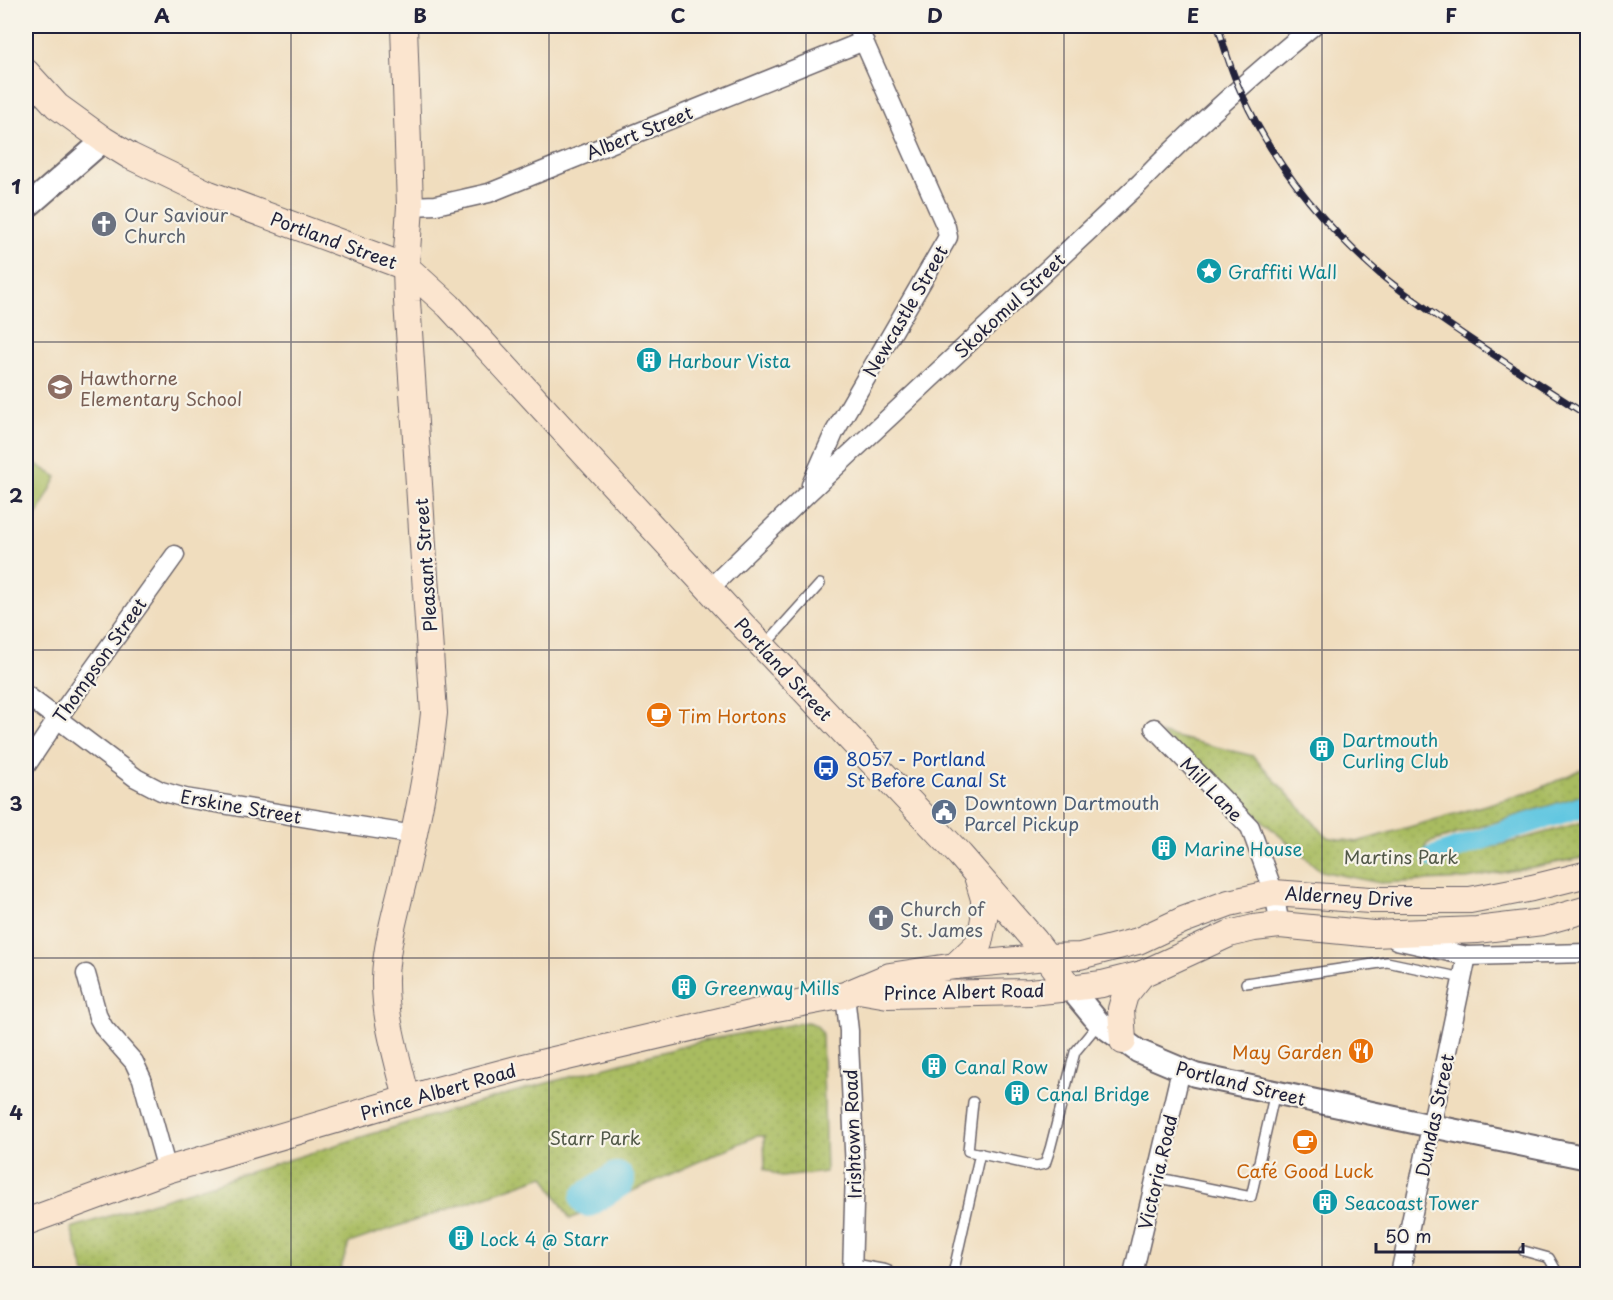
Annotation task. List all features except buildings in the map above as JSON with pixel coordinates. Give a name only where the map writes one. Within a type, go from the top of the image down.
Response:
[{"type":"main road","name":"Pleasant Street","points":[[404,26],[410,206],[406,267],[434,713],[429,761],[392,933],[386,976],[386,1003],[407,1099]]},
{"type":"main road","name":"Portland Street","points":[[26,72],[57,106],[130,156],[209,194],[406,267],[449,306],[604,477],[977,875],[1035,941],[1070,988]]},
{"type":"main road","name":"Alderney Drive","points":[[1047,957],[1080,956],[1089,952],[1114,948],[1229,903],[1274,893],[1370,900],[1470,900],[1533,888],[1587,874]]},
{"type":"main road","points":[[955,966],[979,943],[984,919],[984,899],[977,875]]},
{"type":"main road","name":"Alderney Drive","points":[[1070,988],[1102,984],[1142,974],[1228,934],[1280,925],[1373,934],[1477,930],[1542,922],[1587,909]]},
{"type":"main road","name":"Prince Albert Road","points":[[26,1222],[167,1170],[520,1068],[852,992],[890,976],[955,966],[1047,957]]},
{"type":"main road","points":[[1123,1041],[1120,1010],[1125,994],[1142,974]]},
{"type":"main road","name":"Prince Albert Road","points":[[852,992],[888,995],[1030,992],[1070,988]]},
{"type":"street","name":"Skokomul Street","points":[[710,588],[1140,183],[1188,135],[1313,26]]},
{"type":"street","name":"Albert Street","points":[[410,206],[436,205],[489,193],[861,33]]},
{"type":"street","name":"Newcastle Street","points":[[808,494],[834,433],[948,237],[946,226],[861,33]]},
{"type":"street","points":[[26,208],[104,140]]},
{"type":"street","name":"Thompson Street","points":[[26,766],[175,555]]},
{"type":"street","name":"Erskine Street","points":[[26,695],[136,778],[161,791],[185,798],[414,835]]},
{"type":"street","name":"Mill Lane","points":[[1154,728],[1250,827],[1274,893],[1280,925]]},
{"type":"street","points":[[1373,934],[1467,956],[1587,953]]},
{"type":"street","name":"Dundas Street","points":[[1400,1275],[1467,956]]},
{"type":"street","points":[[86,974],[98,1017],[104,1028],[134,1062],[142,1079],[167,1170]]},
{"type":"street","name":"Portland Street","points":[[1070,988],[1100,1023],[1137,1051],[1195,1076],[1587,1158]]},
{"type":"street","name":"Irishtown Road","points":[[852,992],[849,1043],[855,1170],[852,1271]]},
{"type":"street","name":"Victoria Road","points":[[1133,1275],[1181,1071]]},
{"type":"street","points":[[852,1271],[885,1275]]},
{"type":"lane","points":[[763,647],[820,584]]},
{"type":"lane","points":[[1246,983],[1387,962],[1463,978]]},
{"type":"lane","points":[[973,1102],[968,1151],[1036,1166],[1045,1164],[1075,1052],[1100,1023]]},
{"type":"lane","points":[[1156,1178],[1251,1197],[1275,1092]]},
{"type":"lane","points":[[953,1275],[980,1153]]},
{"type":"lane","points":[[1524,1251],[1549,1258],[1558,1275]]},
{"type":"green space","points":[[26,458],[57,477],[26,537]]},
{"type":"green space","name":"Martins Park","points":[[1159,733],[1253,756],[1327,837],[1357,842],[1534,791],[1587,767],[1587,794],[1428,843],[1425,847],[1431,854],[1443,857],[1496,846],[1587,821],[1587,857],[1467,879],[1380,883],[1321,871]]},
{"type":"green space","name":"Starr Park","points":[[806,1022],[817,1026],[822,1035],[826,1172],[781,1177],[765,1169],[764,1136],[756,1136],[570,1219],[544,1176],[349,1243],[339,1274],[85,1274],[71,1228],[400,1125],[525,1089],[706,1040]]},
{"type":"waterway","points":[[1432,857],[1588,805]]},
{"type":"waterway","points":[[588,1199],[617,1180]]},
{"type":"railway","points":[[1218,26],[1237,82],[1267,142],[1300,190],[1338,234],[1380,274],[1404,292],[1467,337],[1588,416]]},
{"type":"place","name":"Our Saviour Church","points":[[104,224]]},
{"type":"place","name":"Graffiti Wall","points":[[1209,271]]},
{"type":"place","name":"Harbour Vista","points":[[649,360]]},
{"type":"place","name":"Hawthorne Elementary School","points":[[60,387]]},
{"type":"place","name":"Tim Hortons","points":[[659,715]]},
{"type":"place","name":"Dartmouth Curling Club","points":[[1322,749]]},
{"type":"place","name":"8057 - Portland St Before Canal St","points":[[826,768]]},
{"type":"place","name":"Downtown Dartmouth Parcel Pickup","points":[[944,812]]},
{"type":"place","name":"Marine House","points":[[1164,848]]},
{"type":"place","name":"Church of St. James","points":[[881,918]]},
{"type":"place","name":"Greenway Mills","points":[[684,987]]},
{"type":"place","name":"May Garden","points":[[1361,1051]]},
{"type":"place","name":"Canal Row","points":[[934,1066]]},
{"type":"place","name":"Canal Bridge","points":[[1017,1093]]},
{"type":"place","name":"Café Good Luck","points":[[1305,1142]]},
{"type":"place","name":"Seacoast Tower","points":[[1325,1202]]},
{"type":"place","name":"Lock 4 @ Starr","points":[[461,1238]]}]
